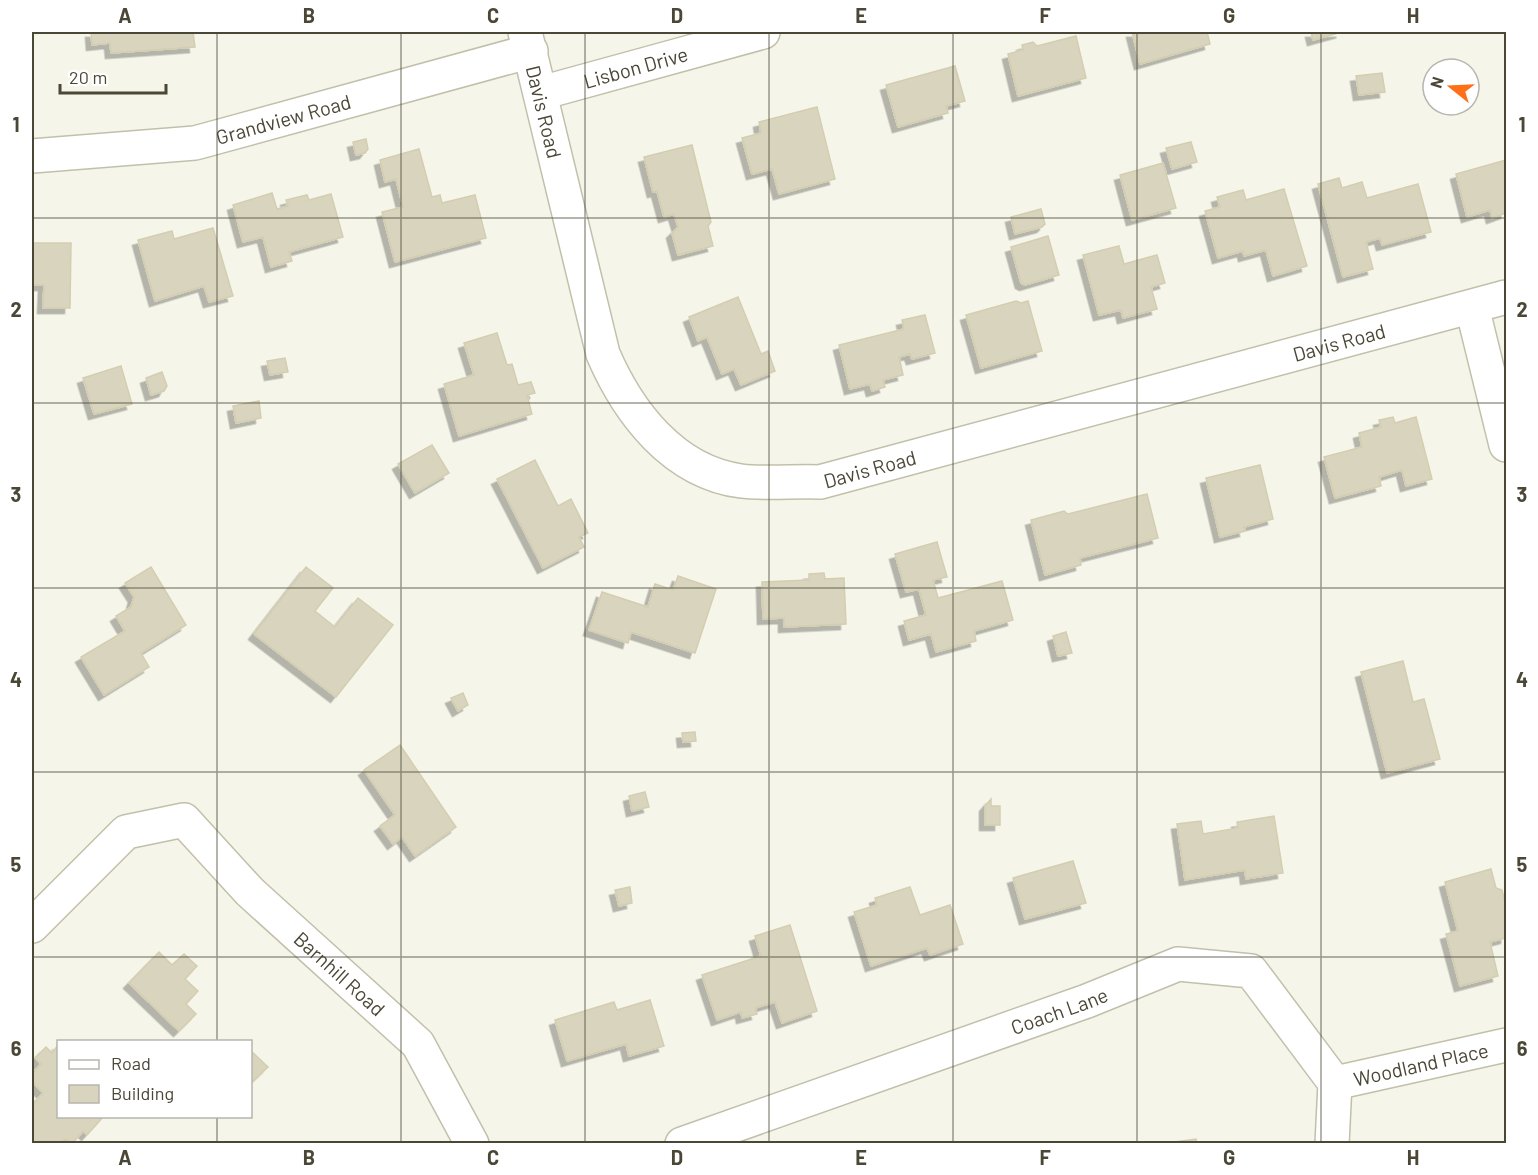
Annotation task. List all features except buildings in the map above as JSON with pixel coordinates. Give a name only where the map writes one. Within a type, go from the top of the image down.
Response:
[{"type":"street","name":"Lisbon Drive","points":[[541,93],[763,32]]},
{"type":"street","name":"Davis Road","points":[[528,41],[603,354],[615,382],[631,408],[651,431],[679,455],[709,471],[740,481],[820,482],[1506,297]]},
{"type":"street","name":"Grandview Road","points":[[32,156],[195,143],[528,41]]},
{"type":"street","points":[[1472,307],[1506,444]]},
{"type":"street","name":"Barnhill Road","points":[[32,926],[126,832],[184,820],[250,892],[418,1044],[472,1143]]},
{"type":"street","name":"Coach Lane","points":[[682,1143],[1087,1001],[1178,964],[1251,971],[1335,1083]]},
{"type":"street","name":"Woodland Place","points":[[1335,1083],[1506,1045]]},
{"type":"street","points":[[1332,1143],[1335,1083]]}]
